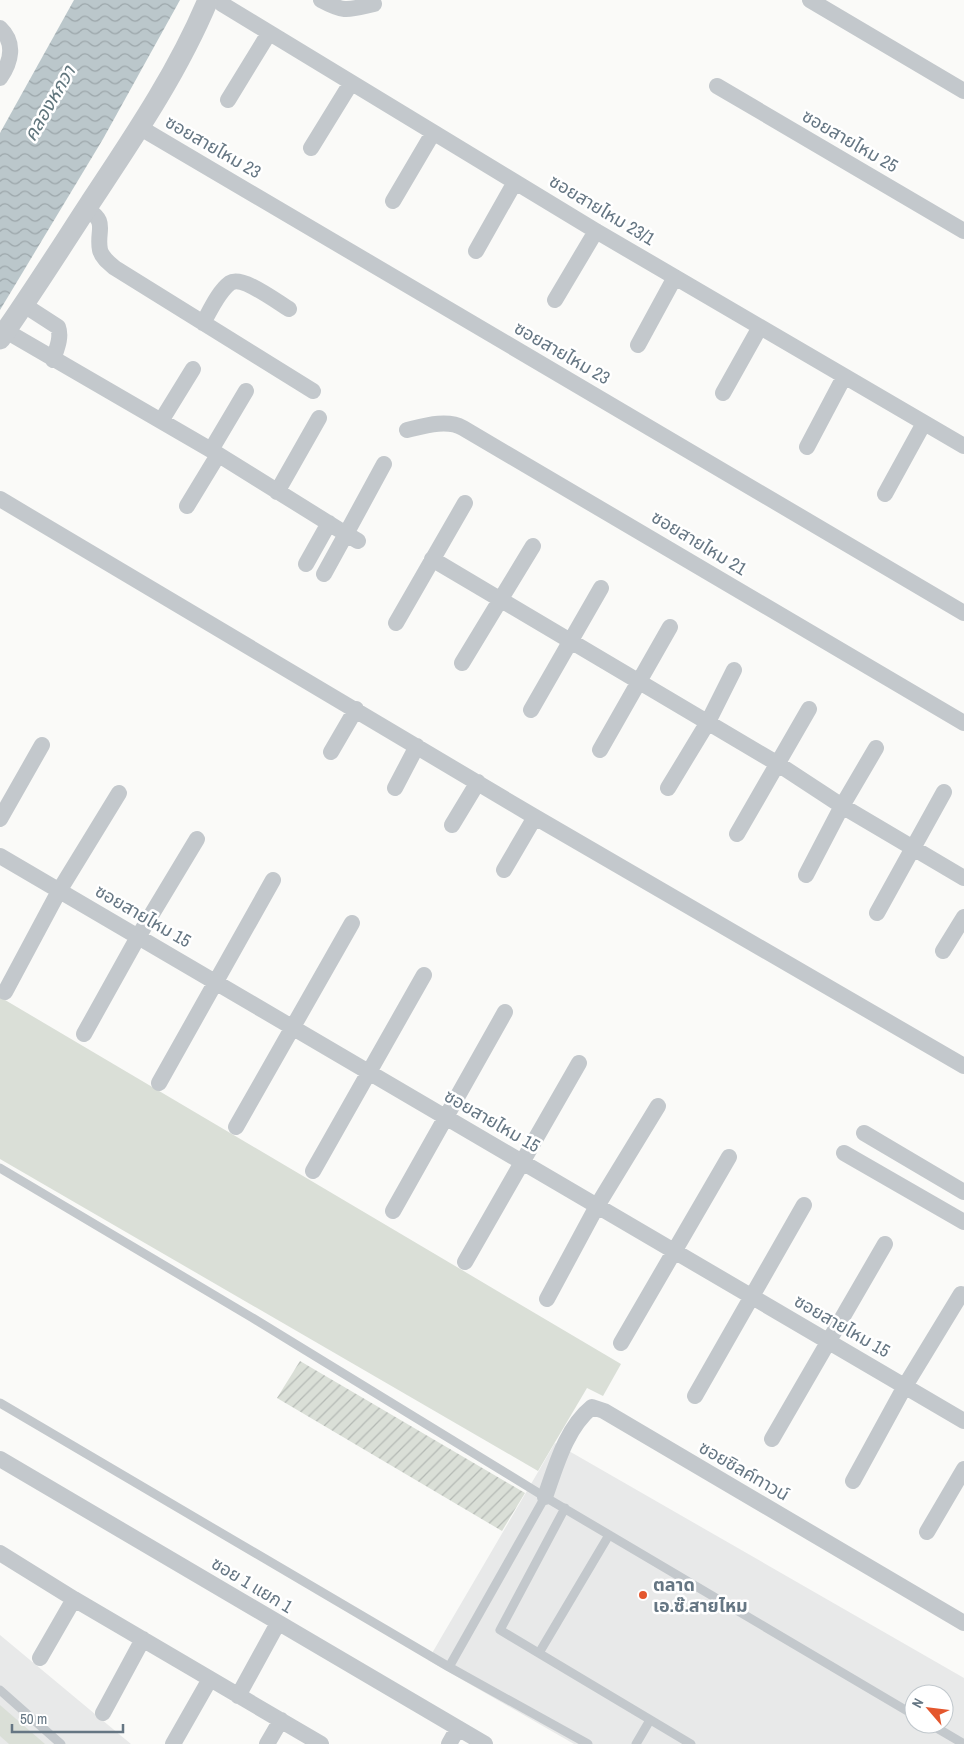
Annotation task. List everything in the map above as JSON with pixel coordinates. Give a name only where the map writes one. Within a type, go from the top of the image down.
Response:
[{"type":"street","points":[[321,0],[334,7],[346,10],[374,4]]},
{"type":"street","points":[[810,0],[964,91]]},
{"type":"street","points":[[215,2],[140,128],[3,335],[53,360],[161,421],[352,538]]},
{"type":"street","name":"ซอยสายไหม 23/1","points":[[215,2],[596,231],[964,446]]},
{"type":"street","points":[[0,28],[6,33],[10,42],[10,55],[0,78]]},
{"type":"street","points":[[228,100],[269,33]]},
{"type":"street","points":[[311,148],[351,83]]},
{"type":"street","name":"ซอยสายไหม 25","points":[[716,86],[964,231]]},
{"type":"street","name":"ซอยสายไหม 23","points":[[140,128],[964,613]]},
{"type":"street","points":[[393,201],[433,133]]},
{"type":"street","points":[[476,251],[515,182]]},
{"type":"street","points":[[86,209],[95,214],[98,219],[100,250],[104,259],[115,268],[314,391]]},
{"type":"street","points":[[555,300],[596,231]]},
{"type":"street","points":[[638,345],[675,277]]},
{"type":"street","points":[[203,323],[224,289],[231,282],[239,281],[248,284],[289,309]]},
{"type":"street","points":[[24,305],[58,327],[60,332],[59,339],[53,360]]},
{"type":"street","points":[[723,393],[760,328]]},
{"type":"street","points":[[161,421],[193,370]]},
{"type":"street","points":[[807,446],[844,377]]},
{"type":"street","points":[[188,506],[246,391]]},
{"type":"street","points":[[277,492],[319,418]]},
{"type":"street","points":[[885,494],[924,423]]},
{"type":"street","name":"ซอยสายไหม 21","points":[[407,430],[440,424],[457,424],[964,723]]},
{"type":"street","points":[[324,574],[352,538],[384,464]]},
{"type":"street","points":[[0,500],[535,817],[964,1066]]},
{"type":"street","points":[[396,624],[465,503]]},
{"type":"street","points":[[306,564],[329,523]]},
{"type":"street","points":[[462,663],[533,546]]},
{"type":"street","points":[[432,559],[708,722],[778,764],[842,806],[964,878]]},
{"type":"street","points":[[531,710],[601,588]]},
{"type":"street","points":[[600,750],[670,627]]},
{"type":"street","points":[[668,788],[708,722],[734,670]]},
{"type":"street","points":[[737,834],[809,709]]},
{"type":"street","points":[[331,752],[356,710]]},
{"type":"street","points":[[0,819],[42,745]]},
{"type":"street","points":[[395,788],[417,746]]},
{"type":"street","points":[[806,874],[842,806],[876,748]]},
{"type":"street","points":[[452,825],[478,782]]},
{"type":"street","points":[[877,913],[944,792]]},
{"type":"street","points":[[5,992],[59,891],[119,793]]},
{"type":"street","points":[[504,870],[535,817]]},
{"type":"street","points":[[84,1034],[138,937],[197,839]]},
{"type":"street","name":"ซอยสายไหม 15","points":[[0,856],[964,1421]]},
{"type":"street","points":[[159,1083],[273,880]]},
{"type":"street","points":[[943,951],[964,917]]},
{"type":"street","points":[[236,1127],[352,923]]},
{"type":"street","points":[[313,1171],[424,975]]},
{"type":"street","points":[[393,1211],[505,1012]]},
{"type":"street","points":[[465,1262],[580,1063]]},
{"type":"street","points":[[546,1299],[597,1206],[658,1106]]},
{"type":"street","points":[[864,1133],[964,1192]]},
{"type":"street","points":[[844,1153],[964,1222]]},
{"type":"street","points":[[621,1343],[729,1157]]},
{"type":"street","points":[[695,1396],[804,1205]]},
{"type":"street","points":[[772,1438],[885,1244]]},
{"type":"street","points":[[853,1482],[905,1386],[961,1294]]},
{"type":"street","name":"ซอยซิลค์ทาวน์","points":[[545,1497],[563,1447],[582,1415],[592,1406],[604,1411],[964,1623]]},
{"type":"street","name":"ซอย 1 แยก 1","points":[[0,1459],[485,1744]]},
{"type":"street","points":[[927,1532],[964,1469]]},
{"type":"street","points":[[2,1558],[321,1744]]},
{"type":"street","points":[[40,1658],[74,1599]]},
{"type":"street","points":[[238,1696],[278,1623]]},
{"type":"street","points":[[104,1713],[143,1639]]},
{"type":"street","points":[[173,1744],[210,1679]]},
{"type":"street","points":[[267,1744],[281,1720]]},
{"type":"street","points":[[449,1744],[458,1728]]},
{"type":"lane","points":[[0,1168],[242,1312],[545,1497],[904,1709]]},
{"type":"lane","points":[[0,1403],[449,1667],[588,1744]]},
{"type":"lane","points":[[449,1667],[545,1497]]},
{"type":"lane","points":[[564,1508],[500,1630],[691,1744]]},
{"type":"lane","points":[[539,1653],[609,1534]]},
{"type":"lane","points":[[0,1690],[60,1744]]},
{"type":"lane","points":[[636,1744],[650,1720]]},
{"type":"lane","points":[[947,1734],[964,1744]]},
{"type":"shaded area","points":[[0,997],[621,1364],[603,1396],[587,1388],[538,1471],[0,1159]]},
{"type":"shaded area","points":[[300,1361],[525,1493],[502,1531],[277,1398]]},
{"type":"shaded area","name":"ตลาด เอ.ซ๊.สายไหม","points":[[555,1443],[964,1678],[964,1744],[574,1744],[428,1660]]},
{"type":"shaded area","points":[[0,1635],[131,1744],[0,1744]]},
{"type":"shaded area","points":[[0,1705],[45,1744],[9,1744],[0,1736]]},
{"type":"water","name":"คลองหกวา","points":[[74,0],[180,0],[103,139],[0,310],[0,133]]},
{"type":"place","name":"ตลาด เอ.ซ๊.สายไหม","points":[[643,1595]]}]
